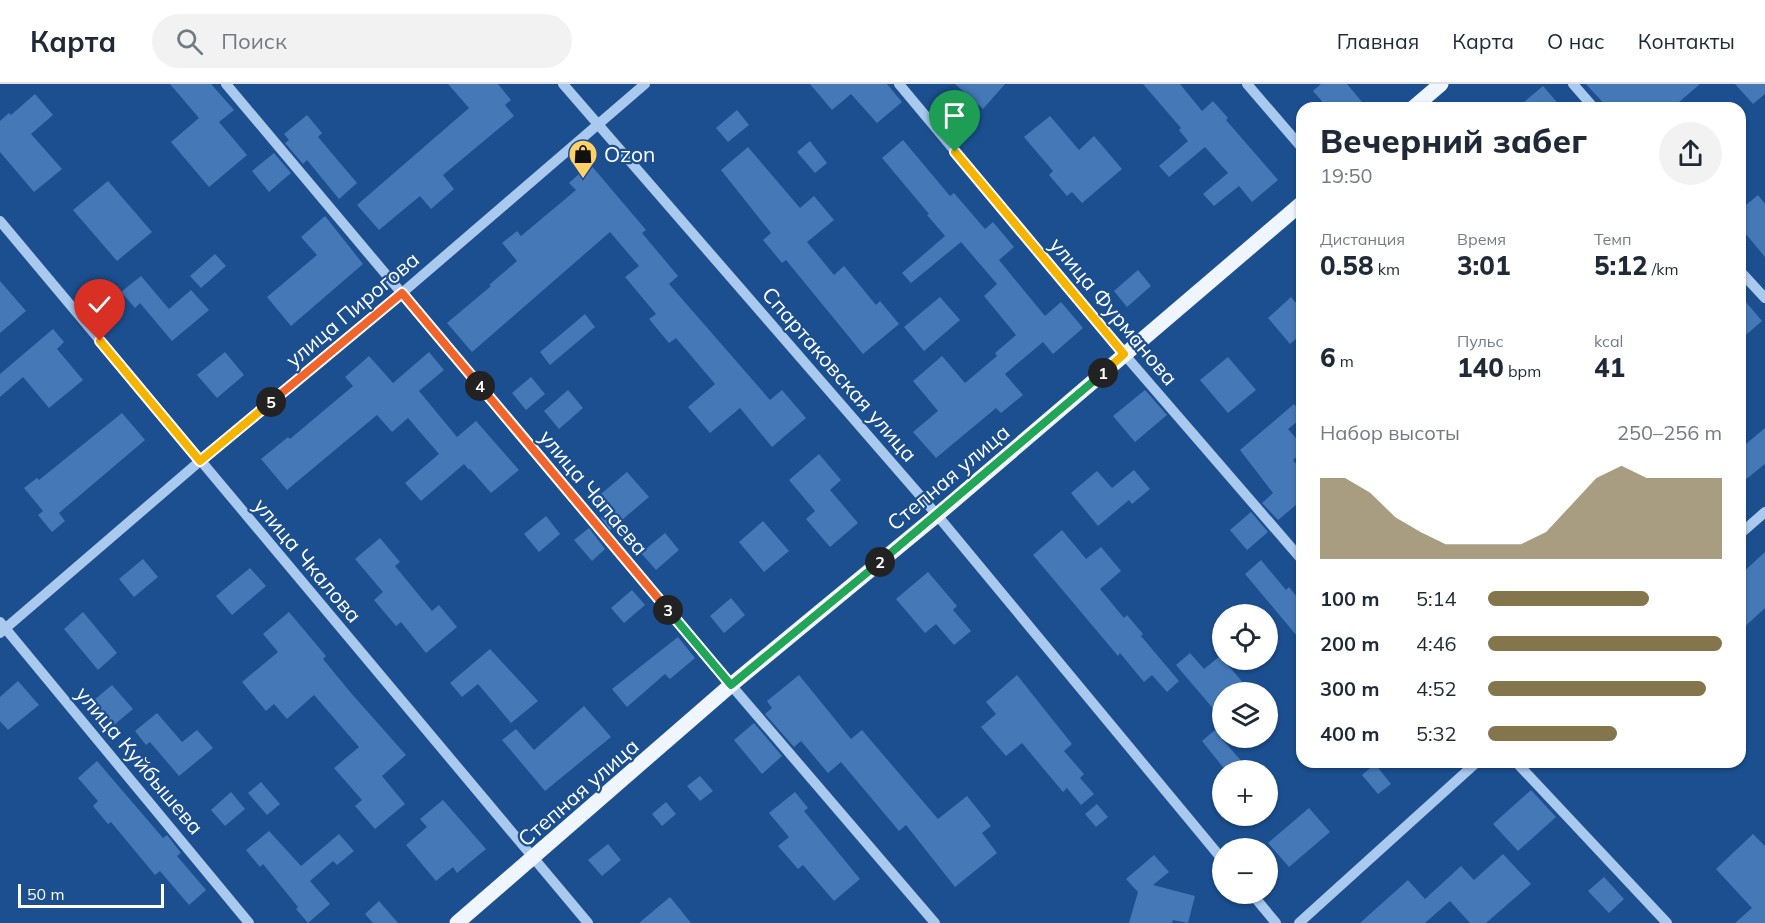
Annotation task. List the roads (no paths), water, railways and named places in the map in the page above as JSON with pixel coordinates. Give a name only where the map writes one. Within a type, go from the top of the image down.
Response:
[{"type":"main road","points":[[1420,102],[1441,84]]},
{"type":"main road","name":"Степная улица","points":[[457,923],[731,685],[937,515],[1296,208]]},
{"type":"street","name":"улица Чапаева","points":[[226,84],[731,685],[935,923]]},
{"type":"street","name":"Спартаковская улица","points":[[562,84],[937,515],[1212,847]]},
{"type":"street","name":"улица Пирогова","points":[[2,628],[402,293],[645,84]]},
{"type":"street","name":"улица Фурманова","points":[[899,84],[1124,354],[1296,553]]},
{"type":"street","points":[[1247,84],[1296,141]]},
{"type":"street","points":[[1573,84],[1589,102]]},
{"type":"street","name":"улица Чкалова","points":[[0,221],[588,923]]},
{"type":"street","points":[[1746,277],[1765,298]]},
{"type":"street","points":[[1746,529],[1765,512]]},
{"type":"street","name":"улица Куйбышева","points":[[2,628],[249,923]]},
{"type":"street","points":[[1299,923],[1469,768]]},
{"type":"street","points":[[1522,768],[1667,923]]},
{"type":"street","points":[[1260,904],[1276,923]]},
{"type":"place","name":"Ozon","points":[[583,180]]}]
